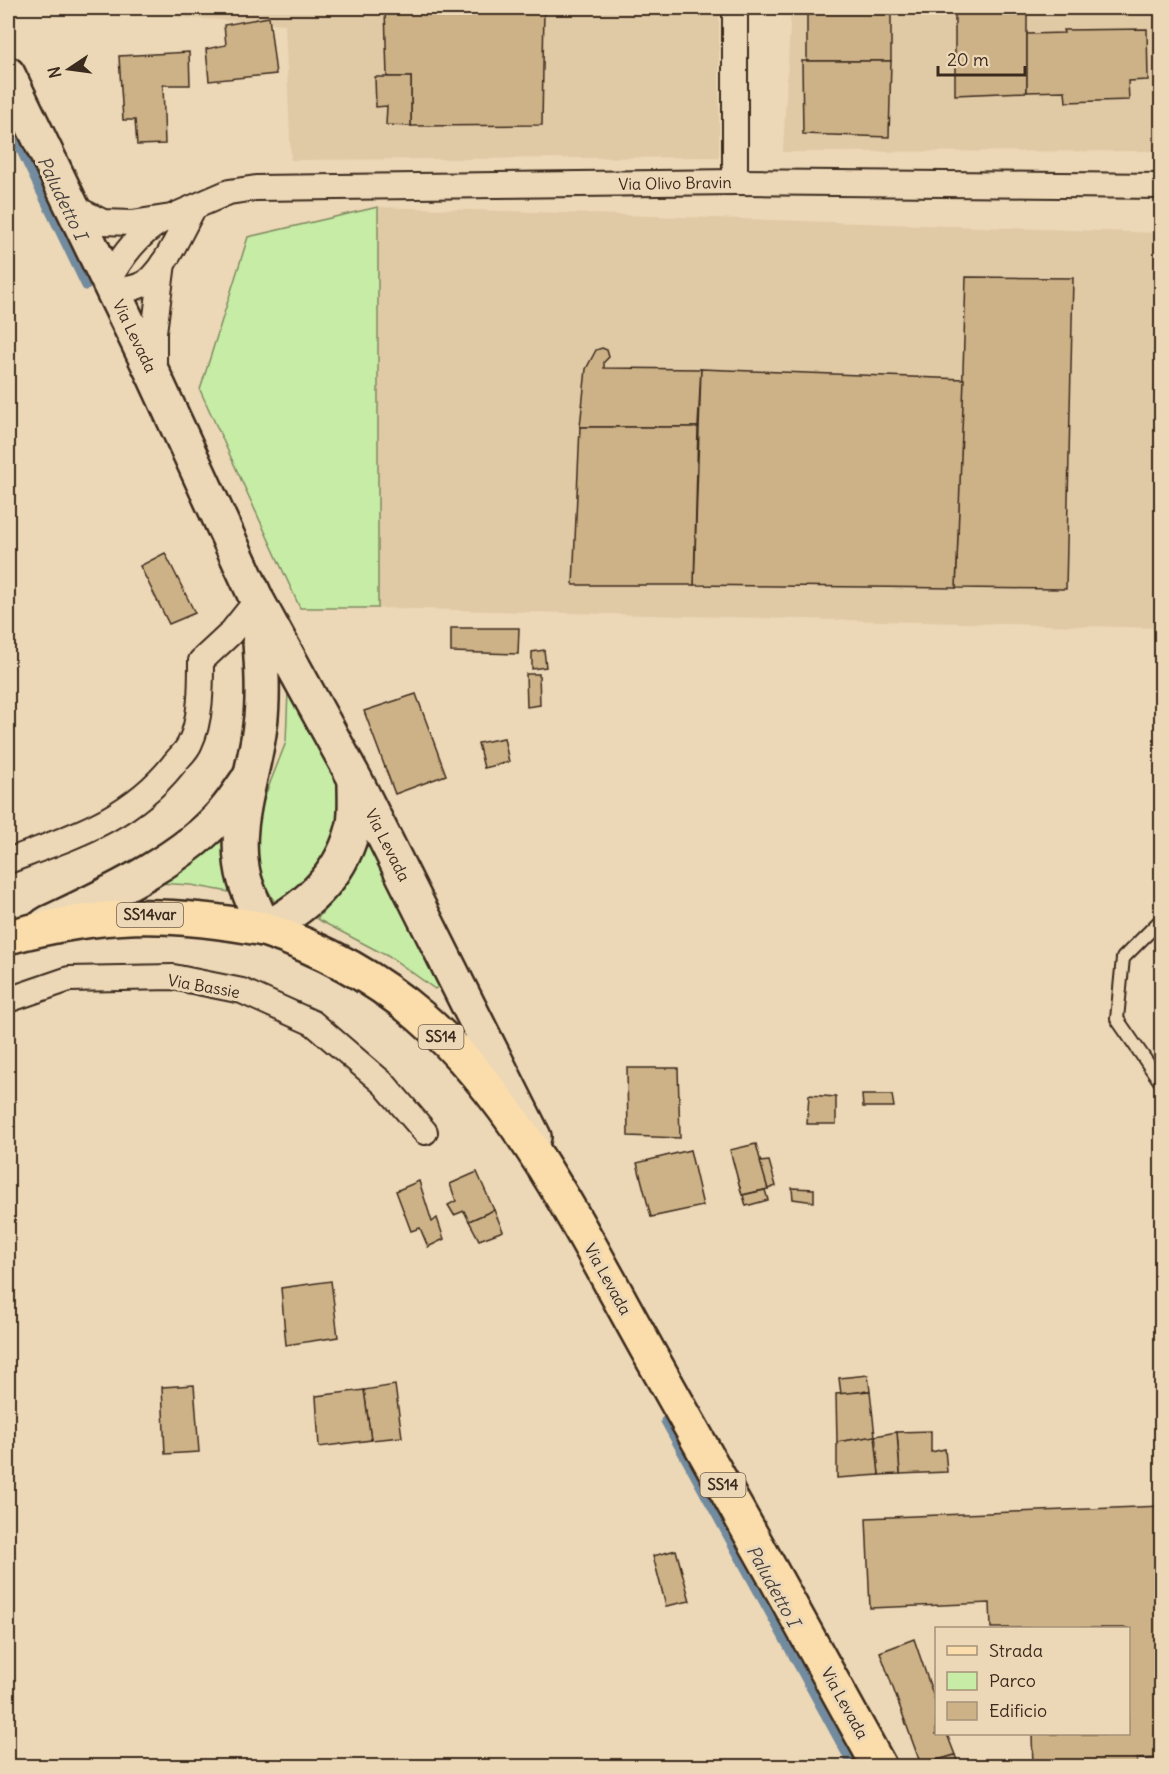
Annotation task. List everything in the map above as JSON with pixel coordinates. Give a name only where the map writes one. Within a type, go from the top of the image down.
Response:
[{"type":"main road","name":"Via Levada","points":[[8,74],[154,375],[257,600],[356,781],[503,1071],[566,1204],[879,1767]]},
{"type":"main road","name":"Via Levada","points":[[257,600],[262,680],[261,726],[242,814],[241,849],[245,880],[264,929],[294,913],[321,890],[335,870],[354,823],[356,781]]},
{"type":"main road","name":"Via Levada","points":[[22,933],[128,884],[201,835],[224,812],[252,773]]},
{"type":"main road","name":"SS14var","points":[[22,933],[93,918],[138,914],[212,919],[264,929]]},
{"type":"main road","name":"SS14","points":[[264,929],[304,943],[350,966],[422,1018],[463,1059],[503,1107],[566,1204]]},
{"type":"street","points":[[735,8],[735,182]]},
{"type":"street","name":"Via Olivo Bravin","points":[[182,213],[229,192],[256,188],[735,182],[1161,186]]},
{"type":"street","points":[[71,206],[103,222],[132,223],[182,213]]},
{"type":"street","points":[[154,375],[154,332],[163,261],[182,213]]},
{"type":"street","points":[[163,261],[148,281],[132,288],[110,286],[132,245],[149,228],[182,213]]},
{"type":"street","points":[[8,861],[100,824],[136,804],[163,777],[190,743],[200,698],[201,661],[230,634],[257,600]]},
{"type":"street","name":"Via Bassie","points":[[8,1000],[69,979],[173,977],[242,991],[313,1023],[384,1084],[425,1132]]},
{"type":"lane","points":[[1161,919],[1123,958],[1117,1019],[1161,1084]]},
{"type":"shaded area","points":[[175,8],[719,8],[719,157],[291,160],[285,24],[175,17]]},
{"type":"shaded area","points":[[791,8],[1161,8],[1161,151],[783,152]]},
{"type":"shaded area","points":[[378,207],[1161,233],[1161,628],[378,608]]},
{"type":"green space","points":[[378,207],[378,608],[300,608],[200,390],[248,237]]},
{"type":"green space","points":[[295,690],[338,770],[342,828],[312,880],[276,904],[261,878],[256,844],[261,806],[286,742],[288,691]]},
{"type":"green space","points":[[226,837],[235,893],[191,885],[156,883],[195,861]]},
{"type":"green space","points":[[368,844],[439,985],[435,989],[393,959],[317,919],[339,893]]},
{"type":"building","points":[[385,8],[544,8],[542,125],[411,126],[411,77],[387,77]]},
{"type":"building","points":[[807,8],[891,8],[891,61],[807,61]]},
{"type":"building","points":[[955,8],[1027,8],[1027,92],[955,95]]},
{"type":"building","points":[[269,17],[276,74],[209,81],[206,49],[226,45],[224,25]]},
{"type":"building","points":[[1147,29],[1148,80],[1128,81],[1129,100],[1066,102],[1065,91],[1027,92],[1027,34],[1064,33],[1063,30]]},
{"type":"building","points":[[189,52],[190,85],[163,85],[165,144],[137,145],[135,120],[123,120],[119,56]]},
{"type":"building","points":[[802,61],[891,61],[889,137],[803,134]]},
{"type":"building","points":[[375,77],[411,77],[411,126],[386,125],[387,106],[376,107]]},
{"type":"building","points":[[966,277],[1073,278],[1066,589],[956,588]]},
{"type":"building","points":[[602,348],[607,350],[609,357],[604,362],[604,368],[701,369],[698,427],[580,427],[586,369],[596,350]]},
{"type":"building","points":[[701,369],[964,379],[956,588],[694,585]]},
{"type":"building","points":[[580,427],[698,427],[694,585],[573,585]]},
{"type":"building","points":[[165,553],[195,613],[169,624],[140,566]]},
{"type":"building","points":[[451,628],[519,628],[518,654],[451,652]]},
{"type":"building","points":[[544,650],[546,667],[532,669],[532,652]]},
{"type":"building","points":[[526,674],[539,674],[540,705],[527,707]]},
{"type":"building","points":[[416,694],[446,775],[395,794],[364,711]]},
{"type":"building","points":[[504,738],[509,762],[484,768],[478,743]]},
{"type":"building","points":[[627,1068],[678,1068],[680,1138],[628,1136]]},
{"type":"building","points":[[809,1095],[836,1097],[836,1124],[807,1124]]},
{"type":"building","points":[[862,1095],[892,1095],[894,1107],[863,1107]]},
{"type":"building","points":[[756,1144],[768,1189],[742,1195],[730,1150]]},
{"type":"building","points":[[690,1150],[703,1206],[651,1217],[637,1163]]},
{"type":"building","points":[[769,1161],[776,1186],[768,1189],[760,1162]]},
{"type":"building","points":[[477,1172],[494,1210],[469,1221],[464,1211],[454,1215],[448,1205],[456,1201],[450,1184]]},
{"type":"building","points":[[419,1181],[432,1222],[437,1218],[444,1239],[428,1247],[420,1228],[411,1231],[396,1191]]},
{"type":"building","points":[[792,1188],[814,1189],[814,1202],[793,1199]]},
{"type":"building","points":[[765,1190],[768,1200],[746,1206],[743,1195]]},
{"type":"building","points":[[494,1210],[503,1231],[479,1240],[469,1221]]},
{"type":"building","points":[[331,1281],[338,1337],[286,1345],[281,1288]]},
{"type":"building","points":[[868,1375],[870,1391],[841,1394],[839,1378]]},
{"type":"building","points":[[194,1385],[199,1452],[165,1454],[162,1387]]},
{"type":"building","points":[[395,1385],[402,1437],[371,1440],[364,1390]]},
{"type":"building","points":[[364,1390],[371,1440],[319,1447],[316,1396]]},
{"type":"building","points":[[870,1391],[875,1436],[837,1442],[836,1394]]},
{"type":"building","points":[[931,1431],[931,1452],[945,1449],[947,1472],[900,1474],[897,1432]]},
{"type":"building","points":[[897,1432],[900,1474],[879,1475],[875,1436]]},
{"type":"building","points":[[875,1436],[879,1475],[837,1478],[837,1442]]},
{"type":"building","points":[[1162,1506],[1162,1758],[1137,1759],[1137,1766],[1033,1766],[1032,1735],[1130,1735],[1130,1627],[991,1627],[990,1603],[870,1608],[866,1518]]},
{"type":"building","points":[[676,1550],[690,1601],[666,1606],[653,1556]]},
{"type":"building","points":[[914,1639],[935,1700],[935,1735],[947,1735],[955,1755],[921,1765],[880,1652]]},
{"type":"building","points":[[955,1755],[959,1766],[925,1766],[924,1764]]},
{"type":"waterway","name":"Paludetto I","points":[[8,124],[86,286]]},
{"type":"waterway","name":"Paludetto I","points":[[665,1421],[853,1766]]}]
